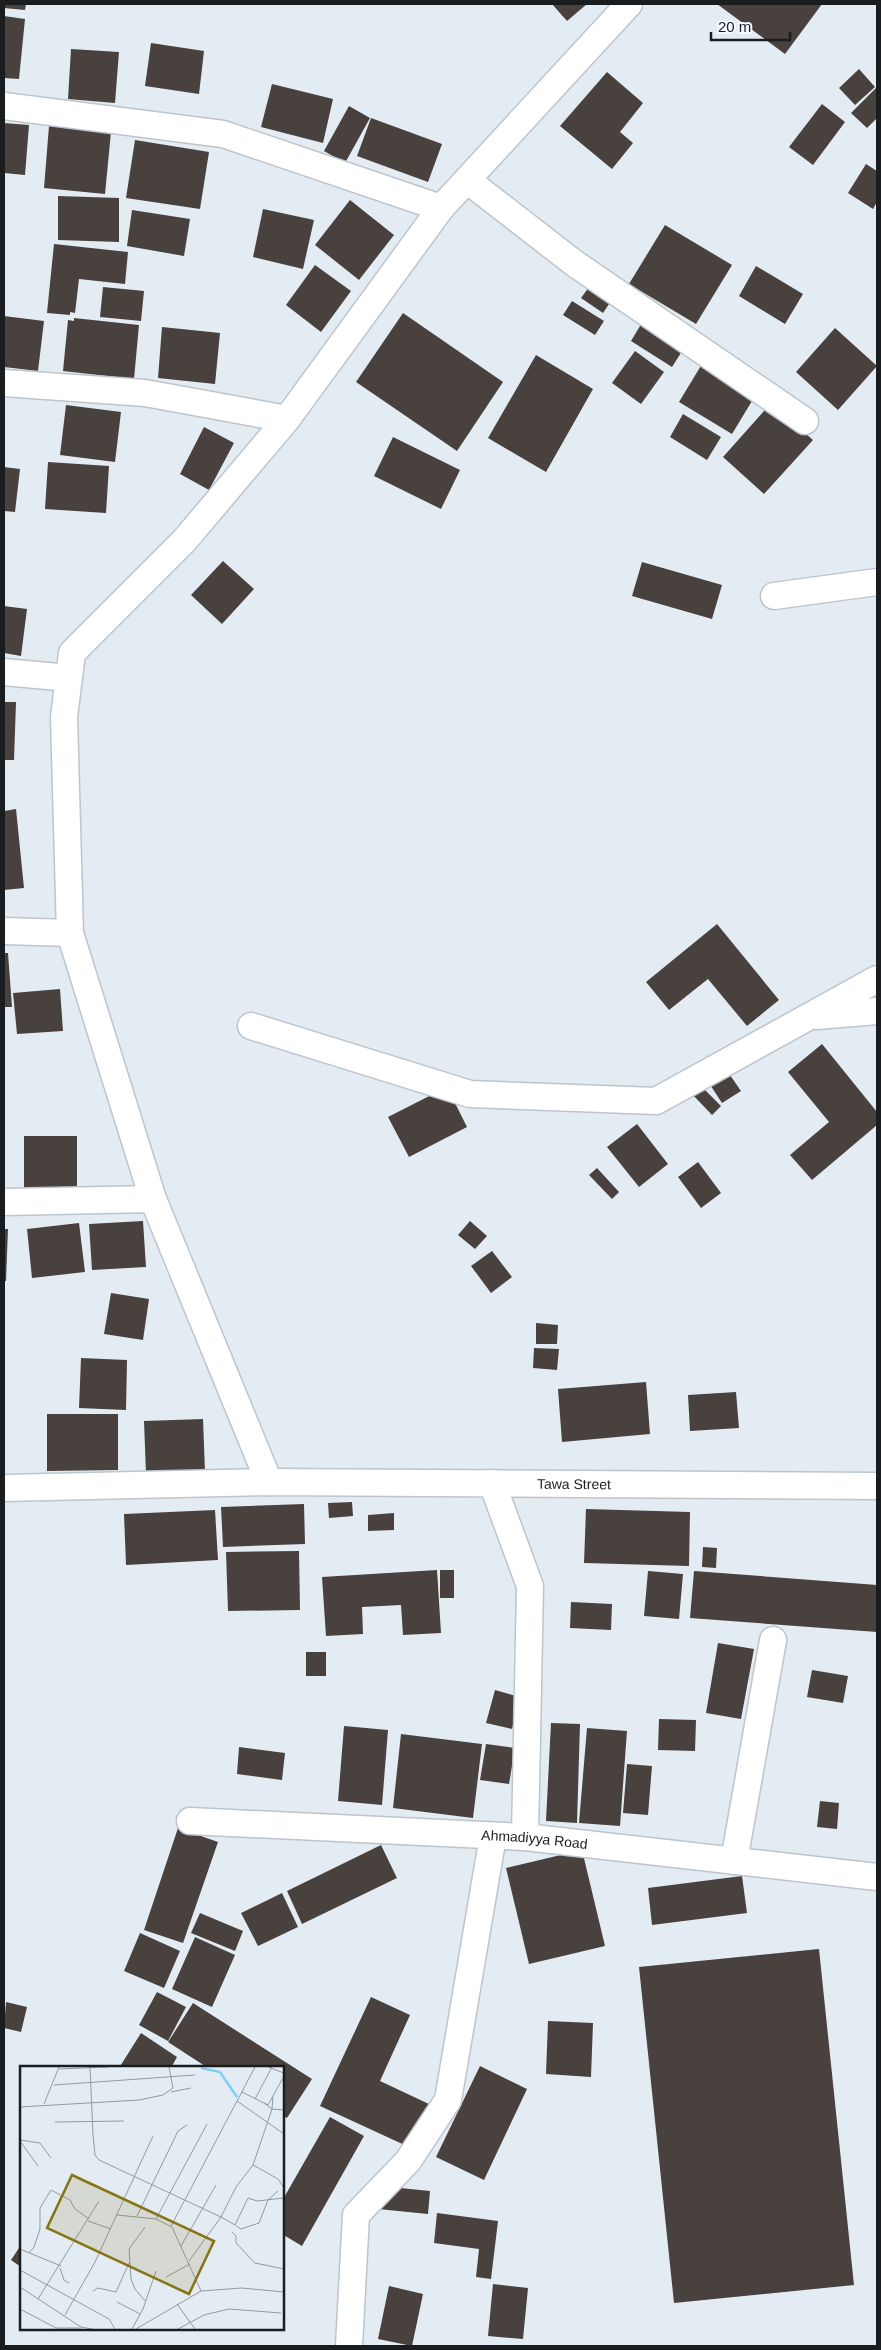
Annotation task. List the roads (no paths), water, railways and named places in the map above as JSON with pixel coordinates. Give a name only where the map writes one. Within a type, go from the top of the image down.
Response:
[{"type":"street","points":[[269,1482],[153,1200],[70,933],[64,718],[72,654],[184,541],[287,419],[441,208],[629,4]]},
{"type":"street","points":[[4,106],[223,134],[441,208]]},
{"type":"street","points":[[467,180],[574,263],[805,421]]},
{"type":"street","points":[[4,383],[145,393],[287,419]]},
{"type":"street","points":[[774,596],[877,582]]},
{"type":"street","points":[[4,672],[69,678]]},
{"type":"street","points":[[4,931],[70,933]]},
{"type":"street","points":[[251,1026],[470,1094],[656,1101],[877,979]]},
{"type":"street","points":[[809,1016],[877,1011]]},
{"type":"street","points":[[4,1202],[153,1200]]},
{"type":"street","name":"Tawa Street","points":[[4,1488],[269,1482],[877,1486]]},
{"type":"street","points":[[492,1483],[530,1586],[525,1837]]},
{"type":"street","points":[[734,1861],[773,1640]]},
{"type":"street","name":"Ahmadiyya Road","points":[[190,1821],[525,1837],[877,1877]]},
{"type":"street","points":[[349,2346],[356,2215],[408,2161],[448,2100],[492,1836]]}]
